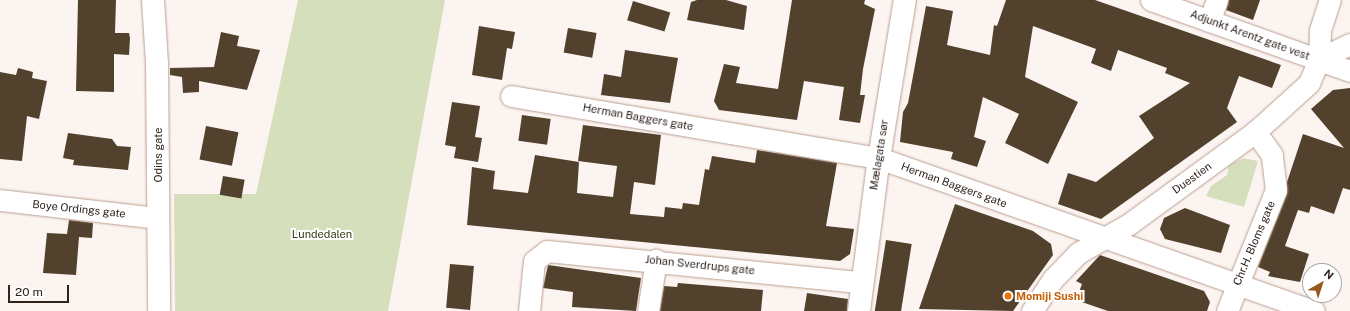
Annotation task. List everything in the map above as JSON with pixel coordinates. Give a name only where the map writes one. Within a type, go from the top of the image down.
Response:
[{"type":"street","name":"Odins gate","points":[[153,0],[157,63],[159,311]]},
{"type":"street","name":"Mælagata sør","points":[[859,311],[860,282],[905,0]]},
{"type":"street","name":"Adjunkt Arentz gate vest","points":[[1151,0],[1350,71]]},
{"type":"street","points":[[1209,21],[1217,0]]},
{"type":"street","points":[[1330,0],[1320,30],[1319,59],[1350,44]]},
{"type":"street","name":"Duestien","points":[[1032,311],[1054,279],[1078,253],[1129,224],[1255,132],[1288,106],[1309,83],[1319,59]]},
{"type":"street","name":"Herman Baggers gate","points":[[510,96],[879,158],[1102,238],[1314,311]]},
{"type":"street","name":"Chr.H. Bloms gate","points":[[1227,311],[1236,284],[1276,190],[1272,155],[1255,132]]},
{"type":"street","name":"Boye Ordings gate","points":[[0,200],[158,218]]},
{"type":"street","name":"Johan Sverdrups gate","points":[[529,311],[531,272],[540,255],[555,251],[656,260],[860,282]]},
{"type":"street","points":[[648,311],[656,260]]},
{"type":"green space","name":"Lundedalen","points":[[298,0],[445,0],[388,311],[175,311],[174,194],[256,194]]},
{"type":"green space","points":[[1243,158],[1258,161],[1244,207],[1206,196],[1211,186],[1227,175],[1229,165]]},
{"type":"building","points":[[78,0],[116,0],[115,33],[129,33],[129,55],[114,54],[114,92],[76,91]]},
{"type":"building","points":[[697,0],[726,0],[747,6],[744,30],[687,20],[691,2]]},
{"type":"building","points":[[792,0],[865,0],[864,4],[875,9],[863,69],[860,95],[865,95],[860,123],[839,120],[844,87],[804,81],[797,120],[719,110],[714,101],[724,64],[740,67],[736,83],[778,89]]},
{"type":"building","points":[[1006,0],[1095,0],[1281,65],[1272,88],[1239,76],[1227,108],[1237,122],[1101,219],[1058,204],[1068,173],[1096,182],[1154,138],[1139,116],[1190,83],[1165,73],[1167,68],[1118,50],[1111,71],[1091,63],[1096,49],[1033,26],[1025,77],[1078,102],[1048,164],[1005,143],[1019,114],[983,97],[974,137],[986,141],[977,167],[951,159],[953,152],[900,142],[903,112],[908,103],[926,6],[953,11],[947,45],[990,55],[994,25],[997,26]]},
{"type":"building","points":[[1229,0],[1260,0],[1253,20],[1226,10]]},
{"type":"building","points":[[633,1],[670,12],[664,32],[627,20]]},
{"type":"building","points":[[479,26],[515,32],[512,49],[507,48],[502,80],[472,75]]},
{"type":"building","points":[[568,28],[597,33],[592,58],[564,53]]},
{"type":"building","points":[[221,32],[239,36],[237,46],[260,50],[247,90],[199,81],[199,92],[183,93],[182,77],[170,75],[170,68],[214,67]]},
{"type":"building","points":[[625,50],[678,58],[670,103],[601,95],[604,74],[621,77]]},
{"type":"building","points":[[18,68],[33,72],[32,78],[47,81],[39,119],[27,116],[22,161],[0,159],[0,72],[16,75]]},
{"type":"building","points":[[1350,88],[1350,190],[1343,188],[1334,214],[1311,206],[1309,213],[1298,210],[1285,246],[1309,254],[1306,263],[1302,263],[1302,276],[1300,282],[1268,276],[1270,272],[1258,267],[1287,194],[1287,182],[1303,134],[1344,148],[1311,109],[1333,90]]},
{"type":"building","points":[[452,102],[480,106],[475,137],[482,138],[478,162],[454,158],[456,147],[445,145]]},
{"type":"building","points":[[522,115],[551,119],[547,145],[518,141]]},
{"type":"building","points":[[583,125],[661,135],[655,185],[634,182],[630,214],[664,217],[665,207],[682,209],[683,203],[699,205],[705,169],[709,170],[712,156],[755,163],[757,150],[837,163],[826,226],[854,229],[850,254],[840,261],[467,225],[472,167],[495,171],[493,189],[528,193],[535,155],[579,162],[577,193],[613,197],[617,166],[578,161]]},
{"type":"building","points":[[206,126],[238,132],[232,166],[200,159]]},
{"type":"building","points":[[68,133],[112,139],[117,146],[131,147],[128,170],[73,165],[74,160],[63,158]]},
{"type":"building","points":[[223,176],[245,180],[241,199],[220,195]]},
{"type":"building","points":[[955,204],[1033,231],[1051,244],[1053,255],[1013,311],[919,309]]},
{"type":"building","points":[[1185,208],[1230,225],[1221,253],[1165,239],[1160,229],[1164,218]]},
{"type":"building","points":[[69,220],[93,223],[92,238],[79,237],[76,275],[43,273],[47,233],[67,234]]},
{"type":"building","points":[[886,240],[912,244],[901,311],[875,311]]},
{"type":"building","points":[[1100,255],[1204,291],[1210,302],[1207,311],[1108,311],[1076,300],[1082,284],[1076,281]]},
{"type":"building","points":[[450,264],[474,266],[470,310],[446,308]]},
{"type":"building","points":[[548,265],[641,278],[636,311],[572,307],[573,292],[543,288]]},
{"type":"building","points":[[678,283],[763,290],[761,311],[660,311],[664,286],[677,287]]},
{"type":"building","points":[[807,293],[848,299],[847,311],[804,311]]},
{"type":"place","name":"Momiji Sushi","points":[[1008,296]]}]
